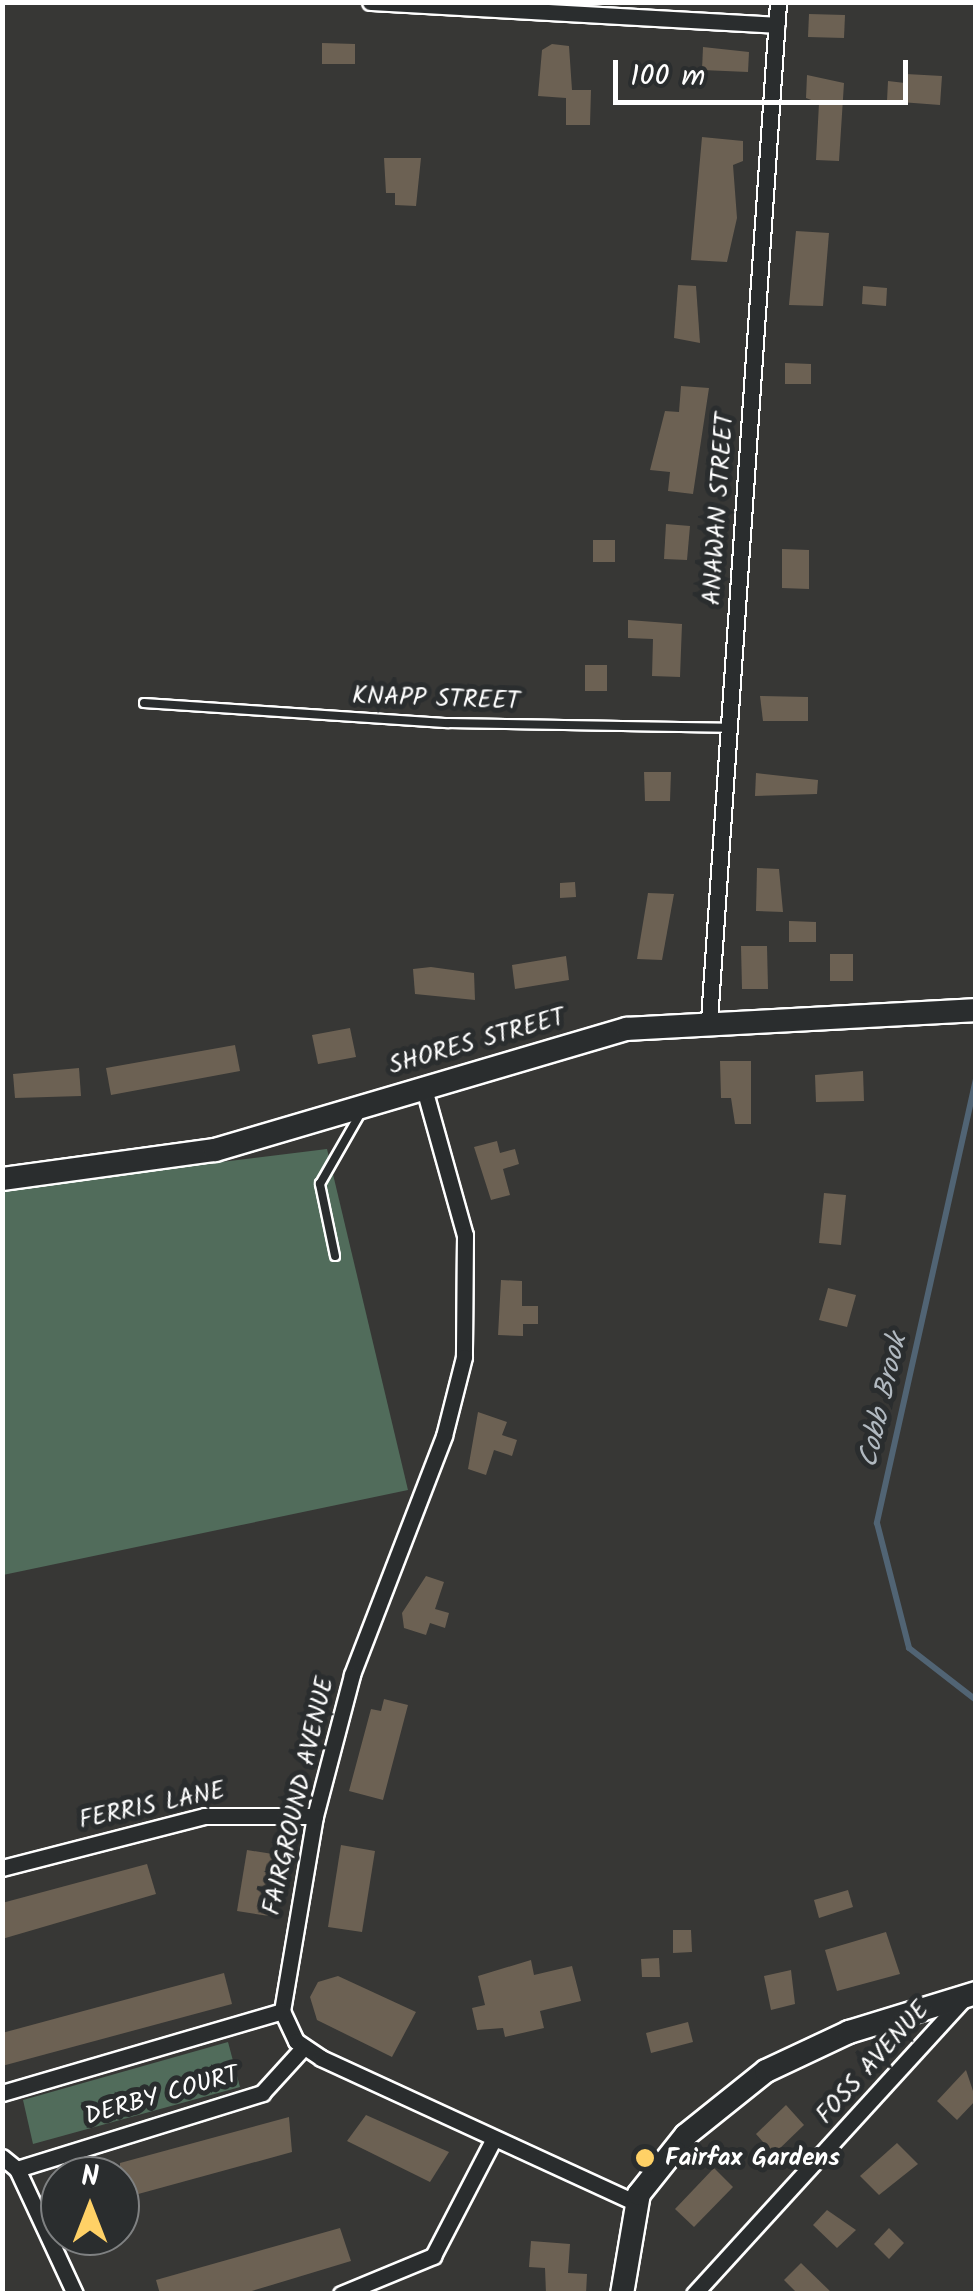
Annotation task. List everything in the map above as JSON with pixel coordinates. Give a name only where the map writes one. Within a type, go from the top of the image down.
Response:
[{"type":"street","points":[[370,2],[776,25]]},
{"type":"street","name":"ANAWAN STREET","points":[[710,1020],[778,2]]},
{"type":"street","name":"SHORES STREET","points":[[2,1178],[181,1158],[582,1039],[710,1020],[976,1010]]},
{"type":"street","name":"FAIRGROUND AVENUE","points":[[282,2011],[315,1816],[352,1676],[444,1436],[464,1356],[465,1234],[423,1085]]},
{"type":"street","name":"FERRIS LANE","points":[[2,1868],[204,1816],[315,1816]]},
{"type":"street","points":[[622,2294],[640,2194],[686,2134],[766,2071],[849,2032],[971,1994]]},
{"type":"street","name":"FOSS AVENUE","points":[[694,2294],[971,1994]]},
{"type":"street","points":[[282,2011],[304,2048],[492,2142],[640,2194]]},
{"type":"street","name":"DERBY COURT","points":[[2,2093],[282,2011]]},
{"type":"street","name":"DERBY COURT","points":[[17,2169],[262,2092],[304,2048]]},
{"type":"street","points":[[341,2294],[433,2256],[492,2142]]},
{"type":"street","points":[[2,2158],[17,2169],[76,2294]]},
{"type":"lane","name":"KNAPP STREET","points":[[144,703],[448,723],[727,728]]},
{"type":"lane","points":[[335,1256],[320,1184],[364,1104]]},
{"type":"green space","points":[[327,1149],[408,1490],[3,1575],[2,1189]]},
{"type":"green space","points":[[228,2042],[240,2087],[33,2144],[23,2100]]},
{"type":"building","points":[[809,14],[845,15],[844,38],[808,37]]},
{"type":"building","points":[[322,43],[355,44],[355,64],[322,64]]},
{"type":"building","points":[[552,44],[569,46],[572,90],[591,90],[590,125],[566,125],[566,98],[538,96],[542,50]]},
{"type":"building","points":[[703,47],[749,52],[748,72],[702,70]]},
{"type":"building","points":[[906,74],[942,76],[940,105],[887,101],[888,81],[905,83]]},
{"type":"building","points":[[807,75],[844,83],[839,161],[816,160],[819,103],[806,98]]},
{"type":"building","points":[[702,137],[743,141],[743,161],[733,165],[737,218],[727,262],[691,260]]},
{"type":"building","points":[[384,158],[421,158],[416,206],[395,205],[395,193],[386,193]]},
{"type":"building","points":[[796,231],[829,233],[823,306],[789,305]]},
{"type":"building","points":[[678,285],[696,286],[700,343],[674,338]]},
{"type":"building","points":[[863,286],[887,288],[886,306],[862,304]]},
{"type":"building","points":[[785,363],[811,364],[811,384],[785,384]]},
{"type":"building","points":[[681,386],[709,388],[693,494],[668,491],[670,472],[650,470],[665,411],[679,412]]},
{"type":"building","points":[[666,524],[690,526],[687,560],[664,559]]},
{"type":"building","points":[[593,540],[615,540],[615,562],[593,562]]},
{"type":"building","points":[[782,549],[809,550],[809,589],[782,588]]},
{"type":"building","points":[[628,620],[682,624],[680,677],[652,676],[653,639],[628,638]]},
{"type":"building","points":[[585,665],[607,665],[607,691],[585,691]]},
{"type":"building","points":[[760,696],[808,697],[808,721],[763,721]]},
{"type":"building","points":[[644,772],[671,772],[670,801],[645,801]]},
{"type":"building","points":[[756,773],[818,780],[817,794],[755,796]]},
{"type":"building","points":[[757,868],[779,869],[783,912],[756,911]]},
{"type":"building","points":[[575,882],[576,897],[560,898],[560,883]]},
{"type":"building","points":[[648,893],[674,894],[662,960],[637,959]]},
{"type":"building","points":[[789,921],[816,922],[816,942],[789,942]]},
{"type":"building","points":[[741,946],[767,946],[768,989],[742,989]]},
{"type":"building","points":[[830,954],[853,954],[853,981],[830,981]]},
{"type":"building","points":[[566,956],[569,980],[515,989],[512,965]]},
{"type":"building","points":[[431,967],[474,973],[475,1000],[415,994],[413,969]]},
{"type":"building","points":[[350,1028],[356,1057],[318,1064],[312,1035]]},
{"type":"building","points":[[235,1045],[240,1071],[111,1095],[106,1068]]},
{"type":"building","points":[[720,1061],[751,1061],[751,1124],[735,1124],[731,1098],[721,1098]]},
{"type":"building","points":[[79,1068],[81,1096],[15,1098],[13,1074]]},
{"type":"building","points":[[863,1071],[864,1101],[816,1102],[815,1075]]},
{"type":"building","points":[[497,1141],[500,1153],[515,1149],[519,1164],[503,1169],[510,1195],[491,1200],[474,1147]]},
{"type":"building","points":[[824,1193],[846,1195],[841,1245],[819,1243]]},
{"type":"building","points":[[501,1280],[522,1281],[522,1306],[538,1306],[538,1324],[523,1324],[523,1336],[498,1335]]},
{"type":"building","points":[[828,1288],[856,1295],[847,1327],[819,1320]]},
{"type":"building","points":[[478,1412],[507,1422],[502,1435],[517,1440],[512,1456],[494,1450],[486,1475],[468,1469]]},
{"type":"building","points":[[426,1576],[444,1582],[435,1609],[449,1613],[445,1628],[430,1623],[426,1635],[404,1628],[402,1613]]},
{"type":"building","points":[[384,1699],[408,1705],[383,1800],[349,1791],[371,1709],[381,1711]]},
{"type":"building","points":[[341,1845],[375,1851],[362,1932],[328,1927]]},
{"type":"building","points":[[247,1850],[279,1855],[269,1916],[237,1911]]},
{"type":"building","points":[[147,1864],[156,1894],[2,1939],[2,1903]]},
{"type":"building","points":[[848,1890],[853,1907],[819,1918],[814,1900]]},
{"type":"building","points":[[673,1930],[691,1930],[692,1952],[673,1953]]},
{"type":"building","points":[[886,1932],[900,1974],[837,1991],[825,1950]]},
{"type":"building","points":[[659,1958],[660,1977],[642,1977],[641,1959]]},
{"type":"building","points":[[531,1960],[534,1975],[572,1966],[581,2001],[540,2011],[544,2028],[505,2037],[503,2028],[477,2030],[472,2008],[485,2005],[478,1976]]},
{"type":"building","points":[[791,1970],[795,2004],[771,2010],[764,1976]]},
{"type":"building","points":[[224,1973],[232,2004],[2,2066],[2,2033]]},
{"type":"building","points":[[338,1976],[416,2012],[392,2057],[317,2020],[310,1997],[318,1982]]},
{"type":"building","points":[[688,2022],[693,2042],[651,2053],[646,2033]]},
{"type":"building","points":[[966,2070],[976,2100],[957,2120],[937,2101]]},
{"type":"building","points":[[786,2105],[804,2125],[774,2154],[756,2134]]},
{"type":"building","points":[[366,2115],[449,2152],[430,2182],[347,2141]]},
{"type":"building","points":[[289,2117],[292,2152],[140,2194],[140,2158]]},
{"type":"building","points":[[897,2143],[918,2164],[879,2195],[860,2176]]},
{"type":"building","points":[[714,2168],[733,2187],[694,2227],[675,2209]]},
{"type":"building","points":[[827,2210],[856,2230],[837,2248],[813,2225]]},
{"type":"building","points":[[340,2228],[351,2261],[242,2294],[160,2294],[156,2280]]},
{"type":"building","points":[[889,2228],[904,2243],[889,2259],[874,2244]]},
{"type":"building","points":[[531,2241],[570,2244],[568,2273],[587,2274],[586,2294],[546,2294],[545,2268],[529,2267]]},
{"type":"building","points":[[801,2263],[833,2294],[798,2294],[784,2280]]},
{"type":"waterway","name":"Cobb Brook","points":[[976,1079],[877,1523],[909,1648],[976,1700]]},
{"type":"place","name":"Fairfax Gardens","points":[[645,2158]]}]
